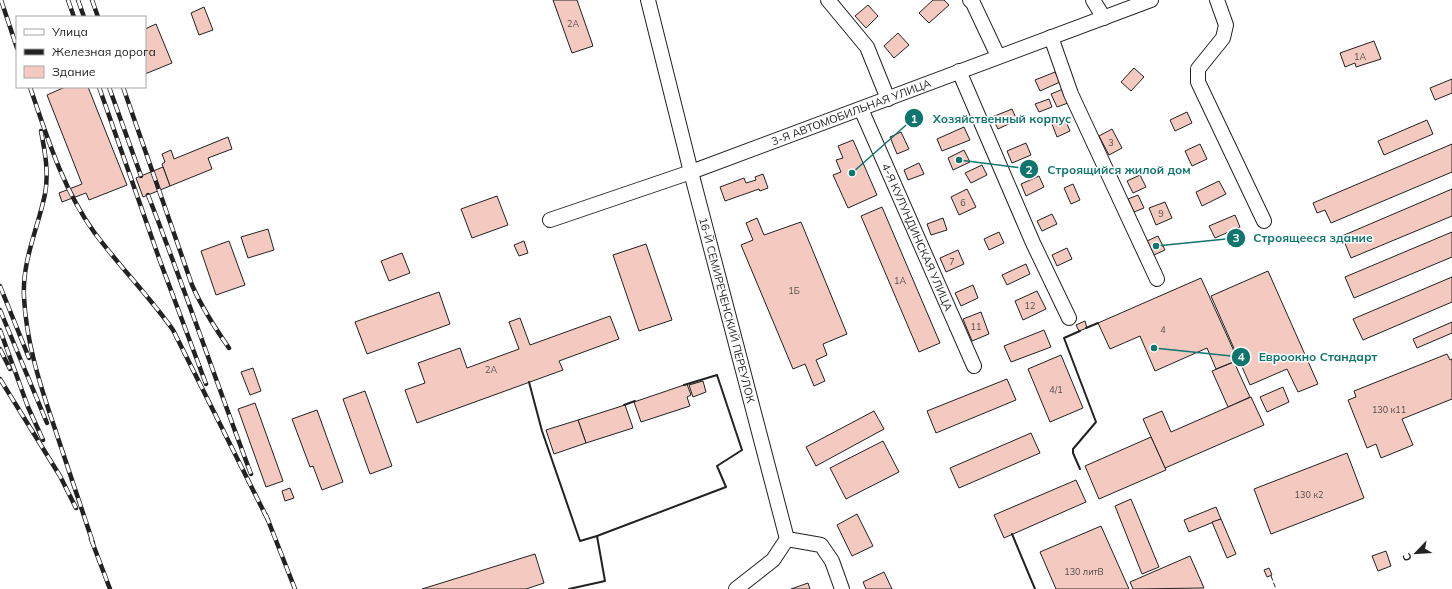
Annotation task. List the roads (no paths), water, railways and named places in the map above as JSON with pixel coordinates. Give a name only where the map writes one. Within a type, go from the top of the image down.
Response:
[{"type":"street","name":"16-Й СЕМИРЕЧЕНСКИЙ ПЕРЕУЛОК","points":[[648,0],[691,172],[787,539]]},
{"type":"street","points":[[828,0],[867,47],[888,99]]},
{"type":"street","points":[[1093,0],[1104,18]]},
{"type":"street","name":"3-Я АВТОМОБИЛЬНАЯ УЛИЦА","points":[[550,220],[691,172],[1151,0]]},
{"type":"street","points":[[1217,0],[1226,25],[1223,38],[1198,69],[1198,82],[1264,221]]},
{"type":"street","points":[[973,1],[998,56]]},
{"type":"street","points":[[1052,37],[1071,94],[1157,279]]},
{"type":"street","points":[[959,72],[1033,243],[1069,318]]},
{"type":"street","name":"4-Я КУЛУНДИНСКАЯ УЛИЦА","points":[[861,109],[974,366]]},
{"type":"street","points":[[736,589],[773,560],[787,539],[821,545],[832,561],[842,589]]},
{"type":"railway","points":[[1,0],[16,45]]},
{"type":"railway","points":[[68,0],[74,16]]},
{"type":"railway","points":[[78,0],[84,16]]},
{"type":"railway","points":[[92,0],[98,16]]},
{"type":"railway","points":[[30,88],[57,162],[73,198],[94,232],[173,330],[268,520]]},
{"type":"railway","points":[[99,88],[160,261],[206,384]]},
{"type":"railway","points":[[109,88],[141,176]]},
{"type":"railway","points":[[123,88],[192,285],[209,318],[229,348]]},
{"type":"railway","points":[[41,131],[47,178],[42,207],[25,270],[24,297],[27,329],[38,376],[93,543]]},
{"type":"railway","points":[[148,195],[251,474]]},
{"type":"railway","points":[[0,286],[29,358]]},
{"type":"railway","points":[[0,310],[47,423]]},
{"type":"railway","points":[[0,330],[28,407],[43,440]]},
{"type":"railway","points":[[0,349],[10,369]]},
{"type":"railway","points":[[0,379],[60,476],[76,508]]},
{"type":"railway","points":[[266,515],[295,589]]},
{"type":"railway","points":[[91,539],[110,589]]},
{"type":"place","name":"Строящийся жилой дом","points":[[959,160]]},
{"type":"place","name":"Хозяйственный корпус","points":[[852,173]]},
{"type":"place","name":"Строящееся здание","points":[[1156,246]]},
{"type":"place","name":"Евроокно Стандарт","points":[[1154,348]]}]
